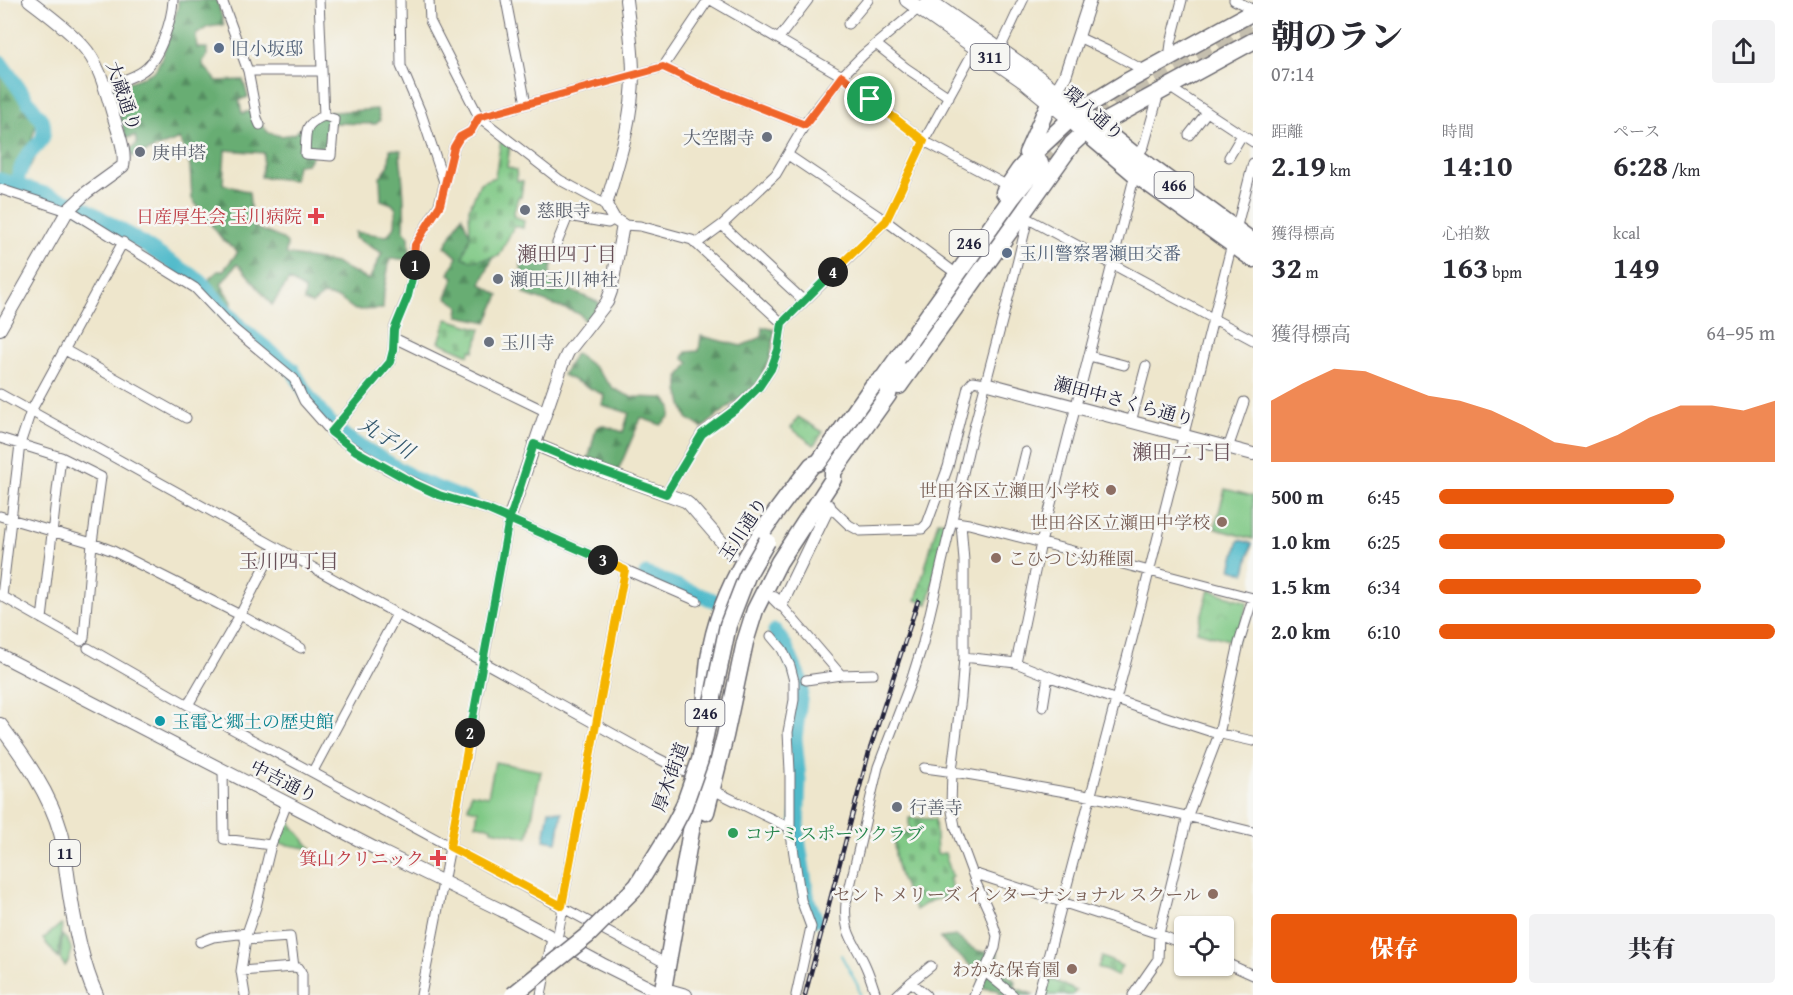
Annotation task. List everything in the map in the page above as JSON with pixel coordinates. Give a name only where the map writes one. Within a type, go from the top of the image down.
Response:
[{"type":"highway","name":"246","points":[[888,395],[891,382],[1043,164],[1075,114],[1145,71],[1252,12]]},
{"type":"highway","name":"246","points":[[872,387],[876,374],[1019,170],[1043,164],[1066,151],[1091,129],[1253,41]]},
{"type":"highway","points":[[1126,82],[1122,92],[1124,96],[1131,102],[1138,103]]},
{"type":"highway","points":[[1019,170],[1053,96]]},
{"type":"highway","name":"環八通り","points":[[1075,114],[1136,166],[1234,237],[1253,259]]},
{"type":"highway","points":[[1117,115],[1112,128],[1117,142]]},
{"type":"highway","name":"環八通り","points":[[1091,129],[1117,142],[1136,166]]},
{"type":"highway","name":"246","points":[[671,994],[711,789],[745,642],[755,610],[779,562],[826,501],[833,472],[888,395],[898,387],[1021,215],[1043,164]]},
{"type":"highway","name":"玉川通り","points":[[671,994],[667,964],[703,771],[709,657],[719,616],[740,566],[750,548],[812,465],[819,462],[872,387],[884,377],[1011,199],[1043,164]]},
{"type":"highway","name":"環八通り","points":[[1234,237],[1253,243]]},
{"type":"highway","name":"厚木街道","points":[[529,995],[592,944],[620,917],[643,892],[676,842],[703,784],[714,746],[736,638],[746,606],[772,544],[817,471],[819,462]]},
{"type":"highway","name":"厚木街道","points":[[513,995],[588,935],[637,886],[671,831],[683,808],[700,760],[728,625],[747,576],[827,475],[833,472]]},
{"type":"main road","name":"環八通り","points":[[907,0],[927,2],[1000,49],[1075,114]]},
{"type":"main road","name":"環八通り","points":[[927,2],[976,47],[1053,96]]},
{"type":"main road","name":"11","points":[[0,725],[34,776],[59,826],[76,923],[88,974],[96,995]]},
{"type":"street","name":"大蔵通り","points":[[0,329],[4,313],[71,206],[123,166],[124,157],[105,87],[94,62],[83,45],[29,0]]},
{"type":"street","points":[[105,87],[143,71],[154,60],[172,11],[173,0]]},
{"type":"street","points":[[222,0],[248,71],[260,125]]},
{"type":"street","points":[[320,0],[324,116]]},
{"type":"street","points":[[400,0],[400,66],[421,113],[445,185]]},
{"type":"street","points":[[422,995],[511,515],[562,365],[568,352],[607,302],[611,291],[619,222],[606,205],[560,180],[479,117],[430,21],[429,0]]},
{"type":"street","points":[[506,0],[526,104]]},
{"type":"street","points":[[606,205],[628,124],[633,75],[626,0]]},
{"type":"street","points":[[332,430],[390,362],[394,330],[408,296],[415,267],[415,245],[440,205],[454,147],[460,137],[471,131],[479,117],[663,67],[710,0],[842,76],[924,141],[1008,186]]},
{"type":"street","points":[[778,38],[808,0]]},
{"type":"street","points":[[848,24],[868,0]]},
{"type":"street","points":[[1000,49],[1023,0]]},
{"type":"street","points":[[1053,96],[1065,76],[1090,0]]},
{"type":"street","points":[[1169,58],[1182,0]]},
{"type":"street","points":[[1234,0],[1248,7],[1252,12]]},
{"type":"street","points":[[696,244],[722,225],[776,174],[805,125],[842,76],[863,55],[927,2]]},
{"type":"street","points":[[1078,37],[1145,71]]},
{"type":"street","points":[[877,45],[949,97]]},
{"type":"street","points":[[666,494],[702,434],[740,406],[759,387],[771,369],[778,350],[782,323],[886,221],[924,141],[976,47]]},
{"type":"street","points":[[663,67],[805,125]]},
{"type":"street","points":[[248,71],[322,71]]},
{"type":"street","points":[[1016,663],[1041,543],[1136,166],[1164,90],[1207,112],[1253,142]]},
{"type":"street","points":[[1189,135],[1207,112]]},
{"type":"street","points":[[324,116],[334,119],[331,156],[305,153],[307,128],[310,123],[324,116]]},
{"type":"street","points":[[1229,157],[1242,135]]},
{"type":"street","points":[[788,155],[886,221],[950,269]]},
{"type":"street","points":[[1038,995],[1253,163]]},
{"type":"street","points":[[0,189],[27,199],[71,206],[195,288],[235,330],[294,379],[304,401],[356,451],[439,495],[511,515],[625,570],[697,601]]},
{"type":"street","points":[[1021,215],[1253,340]]},
{"type":"street","points":[[876,995],[866,966],[848,934],[845,919],[846,903],[878,767],[911,681],[957,522],[979,382],[1017,264],[1026,226],[1021,215]]},
{"type":"street","points":[[557,243],[568,216],[640,226],[692,240],[782,323]]},
{"type":"street","points":[[722,225],[804,301]]},
{"type":"street","points":[[0,438],[20,444],[61,458],[101,477],[92,543],[84,638],[81,641],[1,596],[20,444],[31,411],[123,242]]},
{"type":"street","points":[[394,338],[545,411]]},
{"type":"street","points":[[65,350],[186,418]]},
{"type":"street","points":[[1089,356],[1124,365]]},
{"type":"street","points":[[1131,422],[1146,366]]},
{"type":"street","points":[[841,675],[778,601],[826,501],[849,525],[860,531],[922,529],[927,524],[948,467],[968,387],[979,382]]},
{"type":"street","name":"瀬田中さくら通り","points":[[979,382],[1253,454]]},
{"type":"street","points":[[0,394],[596,725],[685,772],[703,771]]},
{"type":"street","points":[[1228,448],[1244,402]]},
{"type":"street","points":[[534,444],[689,504],[732,554]]},
{"type":"street","points":[[1019,480],[1026,452]]},
{"type":"street","points":[[42,619],[61,458]]},
{"type":"street","points":[[948,467],[964,472]]},
{"type":"street","points":[[0,516],[113,551],[301,648]]},
{"type":"street","points":[[957,522],[1253,598],[1239,643],[1220,734],[1188,815],[1159,934],[1158,958],[1133,995]]},
{"type":"street","points":[[957,522],[964,561],[964,657],[952,771],[951,806],[955,826],[997,936],[995,948],[974,995]]},
{"type":"street","points":[[188,705],[240,615],[275,547]]},
{"type":"street","points":[[541,995],[552,938],[558,933],[562,913],[625,570]]},
{"type":"street","points":[[313,771],[397,614]]},
{"type":"street","points":[[771,636],[782,649],[794,681],[794,700],[788,732],[790,828],[801,900],[811,927],[796,995]]},
{"type":"street","points":[[88,648],[188,705],[667,964]]},
{"type":"street","name":"中吉通り","points":[[0,655],[552,938],[671,994]]},
{"type":"street","points":[[964,657],[1016,663],[1116,700],[1220,734],[1253,741]]},
{"type":"street","points":[[806,680],[841,675],[873,674]]},
{"type":"street","points":[[1043,707],[1048,676]]},
{"type":"street","points":[[924,768],[952,771],[1188,815],[1253,832]]},
{"type":"street","points":[[223,770],[224,838],[271,845]]},
{"type":"street","points":[[711,789],[790,828]]},
{"type":"street","points":[[245,995],[241,971],[246,937],[271,845],[287,803]]},
{"type":"street","points":[[973,873],[1174,940]]},
{"type":"street","points":[[200,942],[213,937],[290,937],[294,967]]},
{"type":"street","points":[[897,995],[931,966]]},
{"type":"street","points":[[1234,966],[1253,975]]},
{"type":"street","points":[[241,971],[299,968],[302,970],[302,995]]},
{"type":"street","points":[[984,971],[1013,995]]},
{"type":"street","points":[[911,982],[926,995]]},
{"type":"green space","points":[[178,0],[217,0],[224,25],[208,27],[196,35],[197,48],[207,48],[207,56],[203,65],[217,81],[243,80],[248,97],[239,100],[242,113],[252,111],[253,116],[269,133],[281,136],[294,134],[309,120],[321,113],[377,109],[380,120],[376,124],[331,123],[328,144],[316,150],[307,164],[297,165],[294,180],[261,177],[264,153],[225,150],[223,184],[249,192],[252,226],[283,239],[287,244],[286,254],[335,263],[369,280],[382,253],[355,238],[355,232],[387,236],[395,226],[396,209],[392,204],[381,200],[380,177],[389,165],[390,149],[401,150],[404,231],[409,236],[410,260],[390,258],[383,309],[355,310],[340,299],[324,295],[312,304],[304,301],[305,290],[289,280],[272,305],[237,264],[221,284],[232,302],[230,307],[209,284],[210,278],[218,271],[223,271],[238,252],[222,239],[192,199],[190,166],[180,139],[132,157],[130,149],[137,144],[135,136],[126,138],[111,88],[155,70],[164,50],[178,7]]},
{"type":"green space","points":[[0,69],[30,115],[36,118],[31,142],[35,158],[21,181],[12,185],[0,182]]},
{"type":"green space","points":[[501,140],[510,147],[507,167],[516,170],[517,181],[523,181],[521,197],[518,197],[513,216],[524,220],[523,228],[514,226],[499,256],[471,261],[463,257],[470,237],[469,209],[480,183],[495,177]]},
{"type":"green space","points":[[462,216],[473,242],[467,257],[493,257],[481,284],[499,295],[487,322],[458,316],[459,306],[446,297],[454,277],[449,274],[457,257],[445,246]]},
{"type":"green space","points":[[530,247],[548,252],[553,261],[548,281],[600,303],[588,319],[584,320],[580,314],[524,294],[521,264]]},
{"type":"green space","points":[[447,319],[481,329],[474,351],[471,350],[469,355],[439,342]]},
{"type":"green space","points":[[763,327],[775,330],[770,359],[757,384],[702,428],[687,418],[679,390],[679,377],[689,363],[683,358],[686,352],[699,351],[701,336],[741,346],[762,337]]},
{"type":"green space","points":[[575,353],[594,367],[614,389],[631,397],[664,398],[671,407],[670,416],[661,425],[641,418],[617,473],[588,461],[596,428],[602,425],[623,432],[629,413],[602,405],[604,395],[563,375]]},
{"type":"green space","points":[[798,417],[823,432],[814,445],[791,428]]},
{"type":"green space","points":[[1225,489],[1253,496],[1253,539],[1215,527]]},
{"type":"green space","points":[[938,521],[948,522],[928,604],[916,600]]},
{"type":"green space","points":[[1209,590],[1248,602],[1236,642],[1197,631]]},
{"type":"green space","points":[[495,762],[541,771],[528,837],[491,830],[491,827],[476,824],[478,810],[468,808],[471,793],[488,796]]},
{"type":"green space","points":[[286,818],[312,849],[276,843]]},
{"type":"green space","points":[[909,818],[935,819],[937,854],[945,853],[952,876],[949,878],[955,895],[930,901],[916,910],[899,873],[894,843],[894,832],[909,832]]},
{"type":"green space","points":[[62,925],[58,958],[43,939]]},
{"type":"green space","points":[[62,935],[71,950],[70,958],[65,966],[60,959]]},
{"type":"green space","points":[[956,936],[976,950],[998,952],[997,968],[1016,981],[1015,988],[1035,995],[1001,995],[998,990],[982,988],[981,980],[972,967],[940,938]]},
{"type":"green space","points":[[1102,957],[1122,966],[1117,976],[1098,967]]},
{"type":"green space","points":[[1047,977],[1076,991],[1072,995],[1043,995]]},
{"type":"water","points":[[1239,540],[1252,543],[1245,573],[1231,569]]},
{"type":"water","points":[[549,810],[562,812],[557,842],[544,840]]},
{"type":"waterway","points":[[0,62],[43,122],[44,129],[42,139],[25,160],[15,185]]},
{"type":"waterway","name":"丸子川","points":[[0,180],[79,205],[200,281],[240,327],[292,369],[308,396],[330,423],[347,438],[417,480],[471,502]]},
{"type":"waterway","name":"丸子川","points":[[646,574],[713,600]]},
{"type":"waterway","points":[[775,631],[785,645],[802,684],[795,738],[799,780],[797,832],[808,901],[816,919]]},
{"type":"waterway","name":"丸子川","points":[[841,955],[858,986],[860,995]]},
{"type":"tunnel","points":[[1095,120],[1116,106],[1253,31]]},
{"type":"tunnel","points":[[1040,163],[1086,117]]},
{"type":"railway","points":[[805,995],[869,752],[918,601]]},
{"type":"place","name":"旧小坂邸","points":[[219,48]]},
{"type":"place","name":"大空閣寺","points":[[767,137]]},
{"type":"place","name":"庚申塔","points":[[140,152]]},
{"type":"place","name":"慈眼寺","points":[[525,210]]},
{"type":"place","name":"日産厚生会 玉川病院","points":[[316,216]]},
{"type":"place","name":"玉川警察署瀬田交番","points":[[1007,253]]},
{"type":"place","name":"瀬田玉川神社","points":[[498,279]]},
{"type":"place","name":"玉川寺","points":[[489,342]]},
{"type":"place","name":"世田谷区立瀬田小学校","points":[[1111,490]]},
{"type":"place","name":"世田谷区立瀬田中学校","points":[[1222,522]]},
{"type":"place","name":"こひつじ幼稚園","points":[[996,558]]},
{"type":"place","name":"玉電と郷土の歴史館","points":[[160,721]]},
{"type":"place","name":"行善寺","points":[[897,807]]},
{"type":"place","name":"コナミスポーツクラブ","points":[[733,833]]},
{"type":"place","name":"箕山クリニック","points":[[438,858]]},
{"type":"place","name":"セント メリーズ インターナショナル スクール","points":[[1213,894]]},
{"type":"place","name":"わかな保育園","points":[[1072,969]]},
{"type":"district","name":"瀬田四丁目","points":[[567,253]]},
{"type":"district","name":"瀬田二丁目","points":[[1182,451]]},
{"type":"district","name":"玉川四丁目","points":[[289,560]]},
{"type":"route","points":[[870,99],[842,76],[805,125],[663,67],[479,117],[471,131],[460,137],[454,147],[440,205],[415,245],[415,267],[408,296],[394,330],[390,362],[331,432],[356,451],[415,484],[439,495],[460,500],[509,519],[450,847],[562,906],[625,570],[509,519],[534,444],[666,494],[702,434],[740,406],[759,387],[771,369],[778,350],[782,323],[886,221],[924,141],[870,99]]}]
